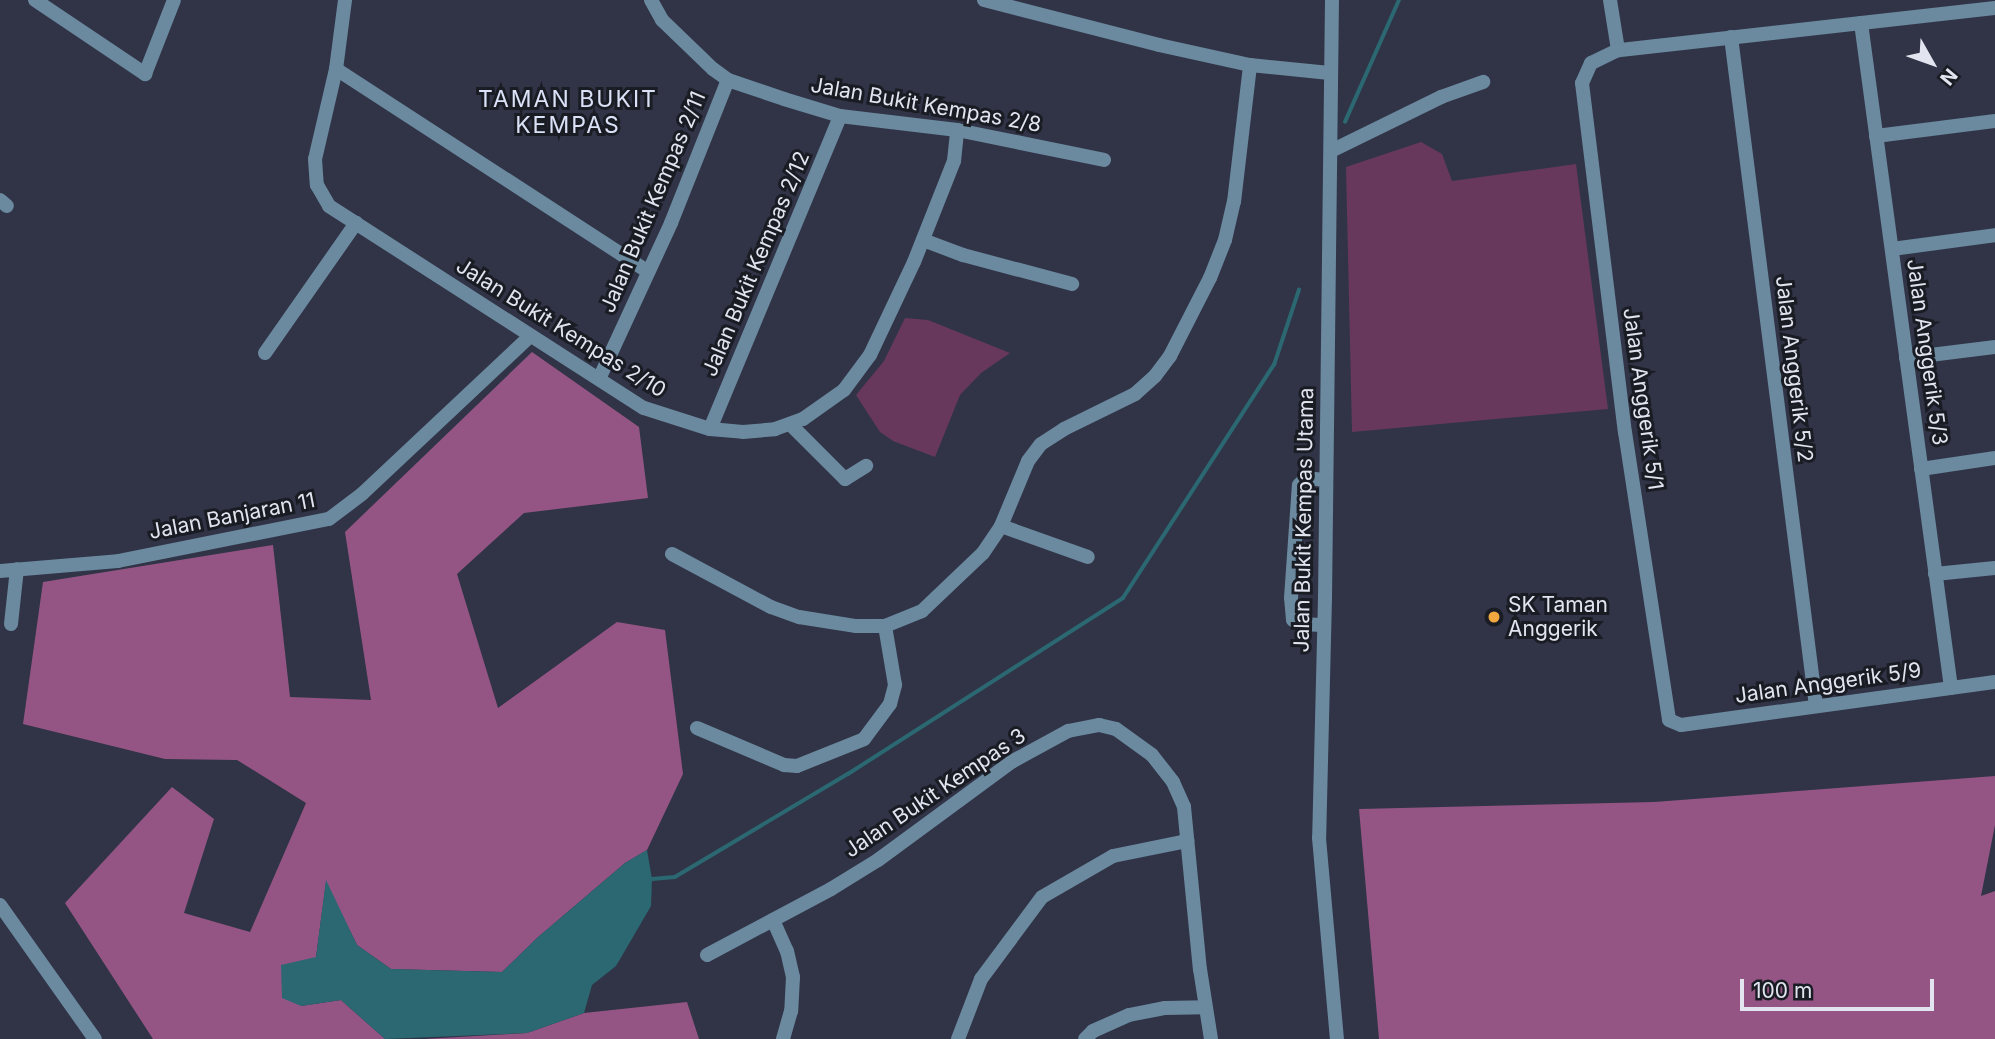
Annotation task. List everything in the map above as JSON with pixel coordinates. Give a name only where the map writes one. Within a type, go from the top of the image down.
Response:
[{"type":"street","points":[[35,0],[145,74],[174,0]]},
{"type":"street","points":[[345,0],[336,69],[648,272]]},
{"type":"street","name":"Jalan Bukit Kempas 2/8","points":[[651,0],[662,20],[689,48],[728,80],[840,116],[957,130],[1104,160]]},
{"type":"street","points":[[984,0],[1159,45],[1250,65],[1330,73]]},
{"type":"street","name":"Jalan Bukit Kempas Utama","points":[[1332,0],[1319,838],[1337,1039]]},
{"type":"street","points":[[1610,0],[1618,50],[1995,8]]},
{"type":"street","name":"Jalan Anggerik 5/3","points":[[1861,23],[1951,688]]},
{"type":"street","name":"Jalan Anggerik 5/2","points":[[1731,37],[1816,706]]},
{"type":"street","name":"Jalan Anggerik 5/1","points":[[1618,50],[1591,63],[1582,83],[1625,432],[1669,720]]},
{"type":"street","points":[[672,554],[771,607],[799,617],[856,626],[885,626],[922,611],[954,584],[983,553],[1001,526],[1028,461],[1041,444],[1064,429],[1135,394],[1155,376],[1170,356],[1210,278],[1225,240],[1234,202],[1250,65]]},
{"type":"street","name":"Jalan Bukit Kempas 2/10","points":[[336,69],[315,159],[317,185],[329,206],[529,337],[650,411],[710,429],[743,432],[775,429],[790,424],[844,390],[870,355],[923,240],[954,161],[957,130]]},
{"type":"street","name":"Jalan Bukit Kempas 2/11","points":[[599,379],[648,272],[728,80]]},
{"type":"street","points":[[1331,151],[1441,97],[1483,82]]},
{"type":"street","name":"Jalan Bukit Kempas 2/12","points":[[710,429],[840,116]]},
{"type":"street","points":[[1877,136],[1995,121]]},
{"type":"street","points":[[265,353],[356,223]]},
{"type":"street","points":[[1892,249],[1995,235]]},
{"type":"street","points":[[923,240],[963,255],[1072,284]]},
{"type":"street","name":"Jalan Banjaran 11","points":[[0,571],[118,561],[329,519],[362,494],[529,337]]},
{"type":"street","points":[[1906,358],[1995,347]]},
{"type":"street","points":[[790,424],[845,479],[866,466]]},
{"type":"street","points":[[1921,469],[1995,458]]},
{"type":"street","points":[[1324,625],[1301,624],[1293,620],[1291,598],[1299,485],[1306,478],[1325,480]]},
{"type":"street","points":[[1001,526],[1088,557]]},
{"type":"street","points":[[1936,574],[1995,568]]},
{"type":"street","points":[[11,624],[17,569]]},
{"type":"street","points":[[696,728],[784,765],[797,766],[864,739],[890,704],[895,685],[885,626]]},
{"type":"street","name":"Jalan Anggerik 5/9","points":[[1669,720],[1681,725],[1995,682]]},
{"type":"street","name":"Jalan Bukit Kempas 3","points":[[706,955],[878,860],[1013,761],[1068,731],[1099,725],[1116,729],[1152,755],[1173,782],[1184,807],[1204,1007],[1211,1039]]},
{"type":"street","points":[[958,1039],[981,979],[1042,897],[1113,856],[1187,841]]},
{"type":"street","points":[[0,905],[95,1039]]},
{"type":"street","points":[[773,920],[787,951],[793,977],[791,1011],[783,1039]]},
{"type":"street","points":[[1085,1039],[1093,1031],[1129,1015],[1165,1008],[1204,1007]]},
{"type":"shaded area","points":[[1421,142],[1442,154],[1452,181],[1576,164],[1608,409],[1352,432],[1346,167]]},
{"type":"shaded area","points":[[905,318],[928,320],[1010,353],[981,373],[960,395],[935,457],[893,441],[880,432],[856,395],[884,361]]},
{"type":"shaded area","points":[[532,352],[639,427],[648,498],[524,513],[457,574],[498,708],[617,622],[665,630],[683,774],[647,850],[625,863],[537,938],[502,972],[391,969],[357,945],[326,882],[316,957],[301,1006],[341,1000],[385,1039],[153,1039],[65,903],[172,787],[214,819],[184,913],[250,932],[306,803],[237,760],[165,759],[23,724],[43,582],[273,545],[290,697],[371,700],[345,532]]},
{"type":"shaded area","points":[[1995,776],[1995,825],[1981,896],[1995,891],[1995,1039],[1379,1039],[1359,809],[1654,802]]},
{"type":"shaded area","points":[[647,850],[652,879],[651,906],[616,966],[592,985],[584,1013],[527,1033],[385,1039],[341,1000],[301,1006],[282,998],[281,965],[316,957],[326,880],[357,945],[391,969],[502,972],[537,938],[625,863]]},
{"type":"shaded area","points":[[687,1002],[699,1039],[424,1039],[527,1033],[584,1013]]},
{"type":"waterway","points":[[1345,122],[1399,0]]},
{"type":"waterway","points":[[652,879],[675,877],[848,774],[1123,598],[1274,365],[1299,290]]},
{"type":"place","name":"SK Taman Anggerik","points":[[1494,617]]},
{"type":"district","name":"TAMAN BUKIT KEMPAS","points":[[568,112]]}]
